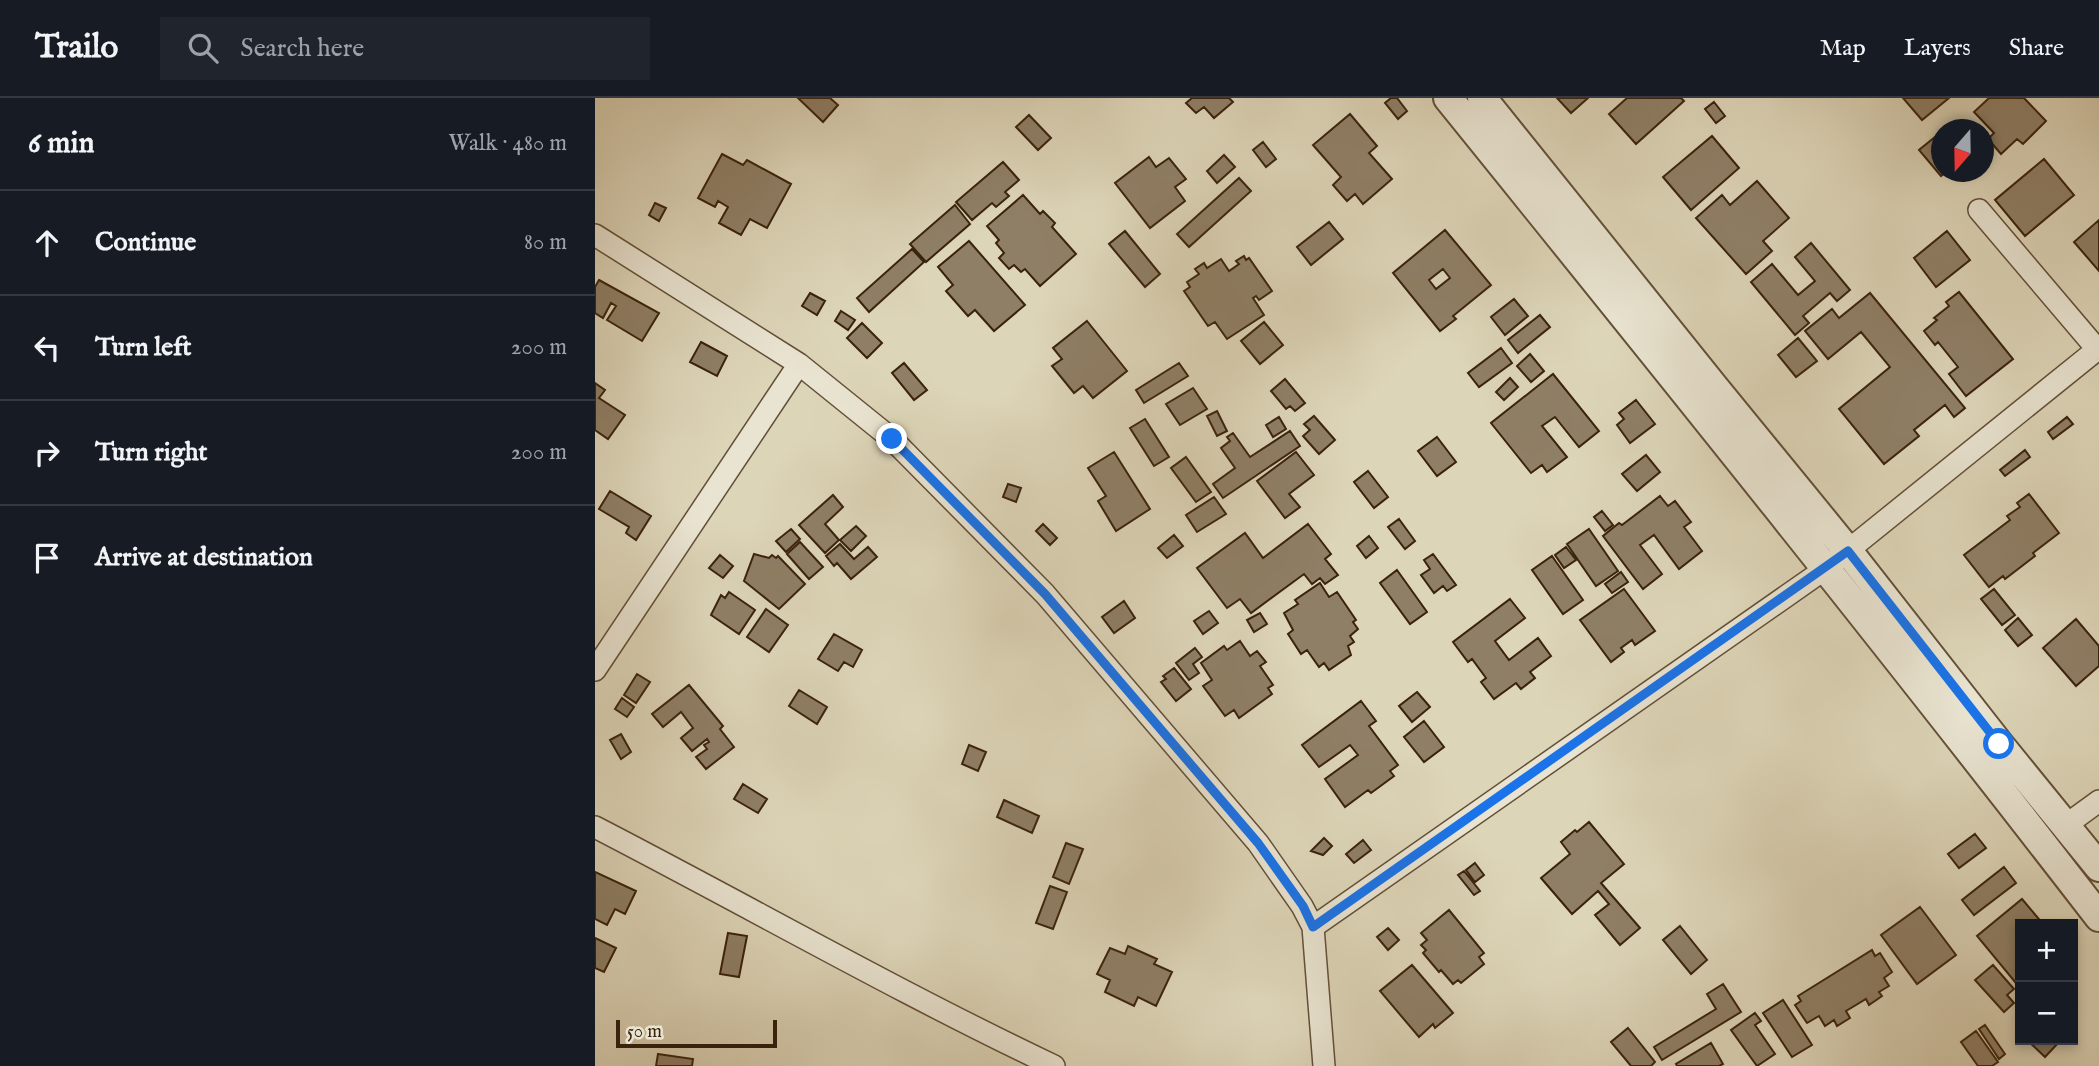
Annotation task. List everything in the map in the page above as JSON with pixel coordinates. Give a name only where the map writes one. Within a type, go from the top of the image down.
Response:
[{"type":"street","points":[[1448,98],[1646,341],[1971,751],[2099,918]]},
{"type":"street","points":[[1482,98],[2099,867]]},
{"type":"street","points":[[1313,927],[1825,569],[2098,348],[1979,210]]},
{"type":"street","points":[[595,235],[799,364],[892,439],[1045,594],[1258,843],[1303,906],[1313,927],[1324,1066]]},
{"type":"street","points":[[595,670],[799,364]]},
{"type":"street","points":[[2066,825],[2099,801]]},
{"type":"street","points":[[595,827],[890,984],[1054,1066]]},
{"type":"building","points":[[798,98],[830,98],[838,105],[823,122]]},
{"type":"building","points":[[1192,98],[1229,98],[1233,102],[1214,118],[1204,107],[1196,113],[1186,103]]},
{"type":"building","points":[[1391,98],[1397,98],[1407,111],[1398,119],[1385,103]]},
{"type":"building","points":[[1557,98],[1588,98],[1571,113]]},
{"type":"building","points":[[1627,98],[1681,98],[1684,101],[1636,144],[1609,114]]},
{"type":"building","points":[[1903,98],[1949,98],[1922,120]]},
{"type":"building","points":[[1989,98],[2024,98],[2046,121],[2023,144],[2017,139],[2001,154],[1994,146],[1994,119],[1981,119],[1974,112]]},
{"type":"building","points":[[1714,102],[1725,116],[1716,123],[1705,109]]},
{"type":"building","points":[[1350,114],[1377,146],[1369,153],[1392,179],[1363,204],[1355,194],[1347,201],[1333,185],[1341,177],[1313,145]]},
{"type":"building","points":[[1029,115],[1051,138],[1038,150],[1016,127]]},
{"type":"building","points":[[1712,136],[1739,168],[1691,210],[1663,177]]},
{"type":"building","points":[[1931,140],[1931,164],[1919,150]]},
{"type":"building","points":[[1263,142],[1276,159],[1266,167],[1253,150]]},
{"type":"building","points":[[722,154],[743,165],[747,160],[791,184],[767,228],[750,219],[741,235],[719,223],[728,207],[718,201],[715,207],[698,198]]},
{"type":"building","points":[[1224,155],[1235,167],[1217,183],[1207,171]]},
{"type":"building","points":[[1149,157],[1156,167],[1169,158],[1186,179],[1175,187],[1185,201],[1150,228],[1115,183]]},
{"type":"building","points":[[2044,159],[2074,195],[2025,236],[1995,200]]},
{"type":"building","points":[[1003,162],[1019,180],[1005,192],[1009,196],[996,207],[992,203],[972,220],[956,202]]},
{"type":"building","points":[[1239,178],[1251,191],[1189,247],[1177,234]]},
{"type":"building","points":[[1757,181],[1789,218],[1763,241],[1772,251],[1746,274],[1696,218],[1722,195],[1730,205]]},
{"type":"building","points":[[1023,195],[1040,214],[1043,211],[1055,223],[1052,227],[1076,254],[1040,286],[1025,269],[1021,272],[1014,265],[1009,269],[999,258],[1004,253],[996,243],[999,240],[987,226]]},
{"type":"building","points":[[655,203],[666,208],[659,221],[649,215]]},
{"type":"building","points":[[955,205],[970,224],[926,262],[910,244]]},
{"type":"building","points":[[2099,220],[2099,271],[2074,242]]},
{"type":"building","points":[[1329,222],[1343,239],[1311,265],[1297,247]]},
{"type":"building","points":[[1445,230],[1491,285],[1453,316],[1456,319],[1440,331],[1393,273]],"holes":[[[1443,269],[1450,278],[1436,289],[1429,280]]]},
{"type":"building","points":[[1125,231],[1160,274],[1145,287],[1109,244]]},
{"type":"building","points":[[1947,231],[1970,260],[1936,287],[1914,258]]},
{"type":"building","points":[[969,241],[1025,305],[994,331],[975,310],[968,316],[946,291],[953,285],[938,267]]},
{"type":"building","points":[[1811,243],[1850,290],[1837,301],[1830,293],[1803,316],[1809,323],[1795,335],[1751,282],[1772,264],[1798,295],[1815,281],[1795,257]]},
{"type":"building","points":[[912,249],[924,262],[869,312],[857,298]]},
{"type":"building","points":[[1244,256],[1246,260],[1249,258],[1272,291],[1259,300],[1256,296],[1253,298],[1264,315],[1227,339],[1215,322],[1208,326],[1184,291],[1190,287],[1187,282],[1199,274],[1195,269],[1204,263],[1207,268],[1221,259],[1229,271],[1239,264],[1236,261]]},
{"type":"building","points":[[599,280],[659,313],[642,341],[607,320],[616,306],[611,303],[603,318],[595,313],[595,287]]},
{"type":"building","points":[[1959,292],[2013,359],[1966,396],[1949,374],[1958,367],[1938,342],[1935,345],[1924,331],[1937,320],[1934,318],[1949,306],[1946,302]]},
{"type":"building","points":[[810,293],[825,301],[817,315],[802,306]]},
{"type":"building","points":[[1870,293],[1965,408],[1954,417],[1945,405],[1914,430],[1919,436],[1884,464],[1839,409],[1890,367],[1861,332],[1828,359],[1805,331],[1832,309],[1839,318]]},
{"type":"building","points":[[1514,299],[1528,316],[1505,335],[1491,317]]},
{"type":"building","points":[[841,311],[855,320],[848,330],[835,321]]},
{"type":"building","points":[[1540,315],[1550,327],[1518,353],[1508,340]]},
{"type":"building","points":[[1087,321],[1127,371],[1093,398],[1083,386],[1074,393],[1052,366],[1062,359],[1053,348]]},
{"type":"building","points":[[1264,322],[1283,345],[1260,364],[1241,341]]},
{"type":"building","points":[[862,323],[882,343],[867,358],[847,338]]},
{"type":"building","points":[[1798,338],[1817,361],[1796,377],[1778,355]]},
{"type":"building","points":[[701,342],[727,356],[717,376],[690,362]]},
{"type":"building","points":[[1501,348],[1512,363],[1479,387],[1468,373]]},
{"type":"building","points":[[1530,354],[1544,371],[1531,382],[1517,366]]},
{"type":"building","points":[[904,363],[927,390],[914,400],[892,373]]},
{"type":"building","points":[[1179,363],[1188,376],[1144,403],[1136,390]]},
{"type":"building","points":[[1553,374],[1599,431],[1579,447],[1555,417],[1542,426],[1567,457],[1547,472],[1542,465],[1531,473],[1491,423]]},
{"type":"building","points":[[1510,378],[1518,387],[1504,400],[1496,392]]},
{"type":"building","points":[[1285,379],[1305,403],[1295,411],[1290,406],[1286,409],[1271,391]]},
{"type":"building","points":[[595,383],[605,390],[599,398],[625,415],[608,439],[595,430]]},
{"type":"building","points":[[1193,388],[1207,409],[1180,425],[1166,404]]},
{"type":"building","points":[[1636,400],[1655,424],[1630,443],[1617,425],[1624,419],[1619,413]]},
{"type":"building","points":[[1217,411],[1227,431],[1217,436],[1207,416]]},
{"type":"building","points":[[1314,416],[1335,440],[1319,454],[1303,436],[1310,430],[1304,424]]},
{"type":"building","points":[[1279,417],[1286,429],[1273,437],[1266,425]]},
{"type":"building","points":[[2067,417],[2073,424],[2053,439],[2048,432]]},
{"type":"building","points":[[1145,419],[1169,457],[1154,466],[1130,428]]},
{"type":"building","points":[[1290,431],[1300,446],[1223,498],[1213,484],[1235,468],[1221,448],[1230,441],[1227,437],[1233,433],[1250,457]]},
{"type":"building","points":[[1437,437],[1456,462],[1437,476],[1418,451]]},
{"type":"building","points":[[2025,450],[2030,457],[2005,476],[2000,470]]},
{"type":"building","points":[[1114,452],[1150,509],[1116,531],[1098,501],[1106,496],[1088,468]]},
{"type":"building","points":[[1296,452],[1314,475],[1289,494],[1300,507],[1285,518],[1257,481]]},
{"type":"building","points":[[1646,455],[1660,472],[1637,491],[1622,474]]},
{"type":"building","points":[[1186,457],[1211,492],[1196,502],[1171,468]]},
{"type":"building","points":[[1368,471],[1388,497],[1374,508],[1354,482]]},
{"type":"building","points":[[1008,484],[1021,488],[1016,502],[1003,497]]},
{"type":"building","points":[[610,491],[651,516],[636,540],[626,533],[629,527],[599,509]]},
{"type":"building","points":[[2029,494],[2059,533],[2033,553],[2035,556],[2005,579],[2003,576],[1989,587],[1964,555],[2010,520],[2007,516],[2020,507],[2017,503]]},
{"type":"building","points":[[833,495],[843,507],[825,524],[839,540],[825,553],[799,525]]},
{"type":"building","points":[[1660,496],[1668,506],[1675,501],[1691,522],[1684,527],[1702,551],[1679,569],[1654,535],[1640,545],[1662,574],[1643,589],[1603,536]]},
{"type":"building","points":[[1214,497],[1226,514],[1197,532],[1186,515]]},
{"type":"building","points":[[1602,511],[1613,525],[1605,531],[1594,517]]},
{"type":"building","points":[[1399,519],[1415,541],[1405,549],[1388,527]]},
{"type":"building","points":[[1043,524],[1057,538],[1050,545],[1036,531]]},
{"type":"building","points":[[1308,524],[1331,554],[1325,559],[1338,575],[1325,584],[1320,578],[1312,584],[1304,574],[1251,613],[1240,599],[1227,608],[1197,568],[1245,533],[1263,558]]},
{"type":"building","points":[[856,526],[866,536],[851,551],[840,540]]},
{"type":"building","points":[[791,529],[800,539],[786,552],[776,541]]},
{"type":"building","points":[[1589,529],[1618,571],[1596,586],[1567,544]]},
{"type":"building","points":[[1174,535],[1183,546],[1167,558],[1158,548]]},
{"type":"building","points":[[1369,536],[1378,548],[1366,558],[1357,546]]},
{"type":"building","points":[[800,542],[823,567],[809,579],[787,554]]},
{"type":"building","points":[[840,544],[854,559],[868,547],[877,557],[851,579],[837,563],[834,566],[826,556]]},
{"type":"building","points":[[1566,547],[1576,560],[1564,568],[1555,555]]},
{"type":"building","points":[[754,554],[769,558],[772,555],[776,558],[778,556],[805,584],[779,609],[744,581]]},
{"type":"building","points":[[1433,554],[1456,585],[1447,591],[1443,586],[1434,593],[1421,575],[1430,569],[1424,560]]},
{"type":"building","points":[[720,555],[733,566],[723,578],[709,568]]},
{"type":"building","points":[[1552,556],[1583,600],[1563,614],[1532,570]]},
{"type":"building","points":[[1397,570],[1427,612],[1410,624],[1380,583]]},
{"type":"building","points":[[1621,572],[1628,582],[1612,593],[1605,584]]},
{"type":"building","points":[[1320,583],[1329,597],[1337,592],[1356,620],[1353,622],[1358,629],[1350,636],[1354,642],[1348,646],[1351,655],[1329,670],[1324,663],[1319,667],[1307,650],[1301,654],[1288,634],[1293,630],[1284,613],[1298,604],[1295,600]]},
{"type":"building","points":[[1624,589],[1655,631],[1635,645],[1632,640],[1621,648],[1624,652],[1611,662],[1580,620]]},
{"type":"building","points":[[1994,589],[2015,615],[2002,625],[1981,599]]},
{"type":"building","points":[[729,592],[755,610],[739,634],[711,615],[721,595],[725,598]]},
{"type":"building","points":[[1510,599],[1525,618],[1495,641],[1509,660],[1538,638],[1551,656],[1530,672],[1535,678],[1521,689],[1516,683],[1494,699],[1481,682],[1486,678],[1472,659],[1468,662],[1453,642]]},
{"type":"building","points":[[1124,601],[1135,618],[1114,633],[1102,617]]},
{"type":"building","points":[[766,609],[788,625],[769,652],[747,637]]},
{"type":"building","points":[[1209,611],[1218,623],[1203,634],[1194,621]]},
{"type":"building","points":[[1260,613],[1267,624],[1254,632],[1247,620]]},
{"type":"building","points":[[2018,618],[2032,635],[2018,646],[2005,630]]},
{"type":"building","points":[[2076,619],[2099,646],[2099,666],[2076,686],[2043,648]]},
{"type":"building","points":[[834,634],[862,650],[853,667],[844,662],[838,671],[818,659]]},
{"type":"building","points":[[1240,641],[1250,656],[1257,651],[1266,662],[1260,666],[1273,685],[1268,688],[1272,694],[1239,718],[1234,710],[1225,716],[1203,686],[1212,680],[1201,663],[1224,646],[1227,650]]},
{"type":"building","points":[[1195,648],[1202,657],[1193,664],[1199,673],[1189,680],[1176,663]]},
{"type":"building","points":[[1174,668],[1191,689],[1176,701],[1161,682],[1166,679],[1163,676]]},
{"type":"building","points":[[637,674],[650,682],[636,703],[624,695]]},
{"type":"building","points":[[689,685],[723,726],[720,729],[734,747],[706,769],[696,757],[707,749],[704,745],[709,742],[707,739],[692,751],[681,738],[693,728],[681,712],[663,727],[652,714]]},
{"type":"building","points":[[799,690],[827,707],[817,724],[789,706]]},
{"type":"building","points":[[1417,692],[1430,707],[1412,722],[1399,706]]},
{"type":"building","points":[[622,698],[634,707],[627,717],[615,709]]},
{"type":"building","points":[[1361,701],[1376,721],[1369,726],[1398,765],[1390,771],[1394,776],[1345,807],[1325,779],[1358,755],[1350,745],[1319,767],[1302,745]]},
{"type":"building","points":[[1424,721],[1444,747],[1424,762],[1404,737]]},
{"type":"building","points":[[621,734],[631,752],[621,759],[610,740]]},
{"type":"building","points":[[969,745],[986,752],[978,771],[962,764]]},
{"type":"building","points":[[743,784],[767,799],[758,813],[734,799]]},
{"type":"building","points":[[1004,800],[1039,816],[1032,833],[997,817]]},
{"type":"building","points":[[1589,822],[1624,864],[1601,883],[1640,928],[1620,945],[1595,915],[1609,904],[1598,891],[1572,914],[1541,878],[1570,854],[1561,842]]},
{"type":"building","points":[[1975,834],[1986,848],[1959,868],[1948,854]]},
{"type":"building","points":[[1324,838],[1332,846],[1323,855],[1311,851]]},
{"type":"building","points":[[1363,840],[1371,850],[1354,863],[1346,854]]},
{"type":"building","points":[[1066,843],[1083,849],[1069,884],[1053,877]]},
{"type":"building","points":[[1475,863],[1484,875],[1475,882],[1466,870]]},
{"type":"building","points":[[2004,867],[2016,883],[1974,915],[1962,900]]},
{"type":"building","points":[[1464,871],[1480,891],[1474,895],[1458,875]]},
{"type":"building","points":[[595,872],[636,891],[625,914],[615,909],[607,925],[595,919]]},
{"type":"building","points":[[1050,886],[1067,892],[1053,929],[1036,923]]},
{"type":"building","points":[[2022,899],[2039,919],[2015,919],[2015,982],[1977,936]]},
{"type":"building","points":[[1920,907],[1956,955],[1917,984],[1881,935]]},
{"type":"building","points":[[1449,910],[1484,953],[1479,957],[1484,964],[1461,983],[1458,980],[1453,984],[1423,953],[1426,950],[1421,945],[1427,940],[1421,933]]},
{"type":"building","points":[[1680,926],[1707,960],[1691,974],[1663,940]]},
{"type":"building","points":[[1388,928],[1399,940],[1388,950],[1377,937]]},
{"type":"building","points":[[728,933],[747,936],[739,977],[720,974]]},
{"type":"building","points":[[595,938],[616,948],[604,972],[595,968]]},
{"type":"building","points":[[1128,946],[1157,959],[1154,964],[1172,972],[1156,1006],[1138,997],[1134,1006],[1105,992],[1110,980],[1097,974],[1110,948],[1125,954]]},
{"type":"building","points":[[1872,950],[1875,956],[1880,953],[1892,972],[1884,978],[1889,986],[1879,992],[1882,996],[1869,1005],[1866,999],[1846,1011],[1850,1018],[1837,1026],[1834,1020],[1825,1026],[1819,1016],[1807,1023],[1795,1005],[1801,1001],[1798,996]]},
{"type":"building","points":[[1412,965],[1453,1013],[1435,1028],[1433,1024],[1419,1037],[1380,991]]},
{"type":"building","points":[[1993,965],[2014,989],[2007,995],[2014,1003],[2004,1012],[1975,980]]},
{"type":"building","points":[[1723,984],[1741,1012],[1662,1060],[1654,1047],[1716,1009],[1707,994]]},
{"type":"building","points":[[1783,1000],[1812,1045],[1792,1057],[1763,1013]]},
{"type":"building","points":[[1755,1013],[1761,1021],[1755,1025],[1775,1054],[1757,1066],[1731,1030]]},
{"type":"building","points":[[1985,1025],[2005,1054],[1999,1059],[1979,1029]]},
{"type":"building","points":[[1628,1028],[1655,1062],[1651,1066],[1631,1066],[1611,1042]]},
{"type":"building","points":[[1976,1031],[1998,1062],[1992,1066],[1978,1066],[1961,1042]]},
{"type":"building","points":[[1711,1043],[1723,1064],[1677,1066],[1676,1064]]},
{"type":"building","points":[[2032,1045],[2056,1045],[2045,1057]]},
{"type":"building","points":[[658,1054],[693,1059],[692,1066],[656,1066]]},
{"type":"route","points":[[892,439],[1045,594],[1258,843],[1303,906],[1313,927],[1848,551],[1999,744]]}]
